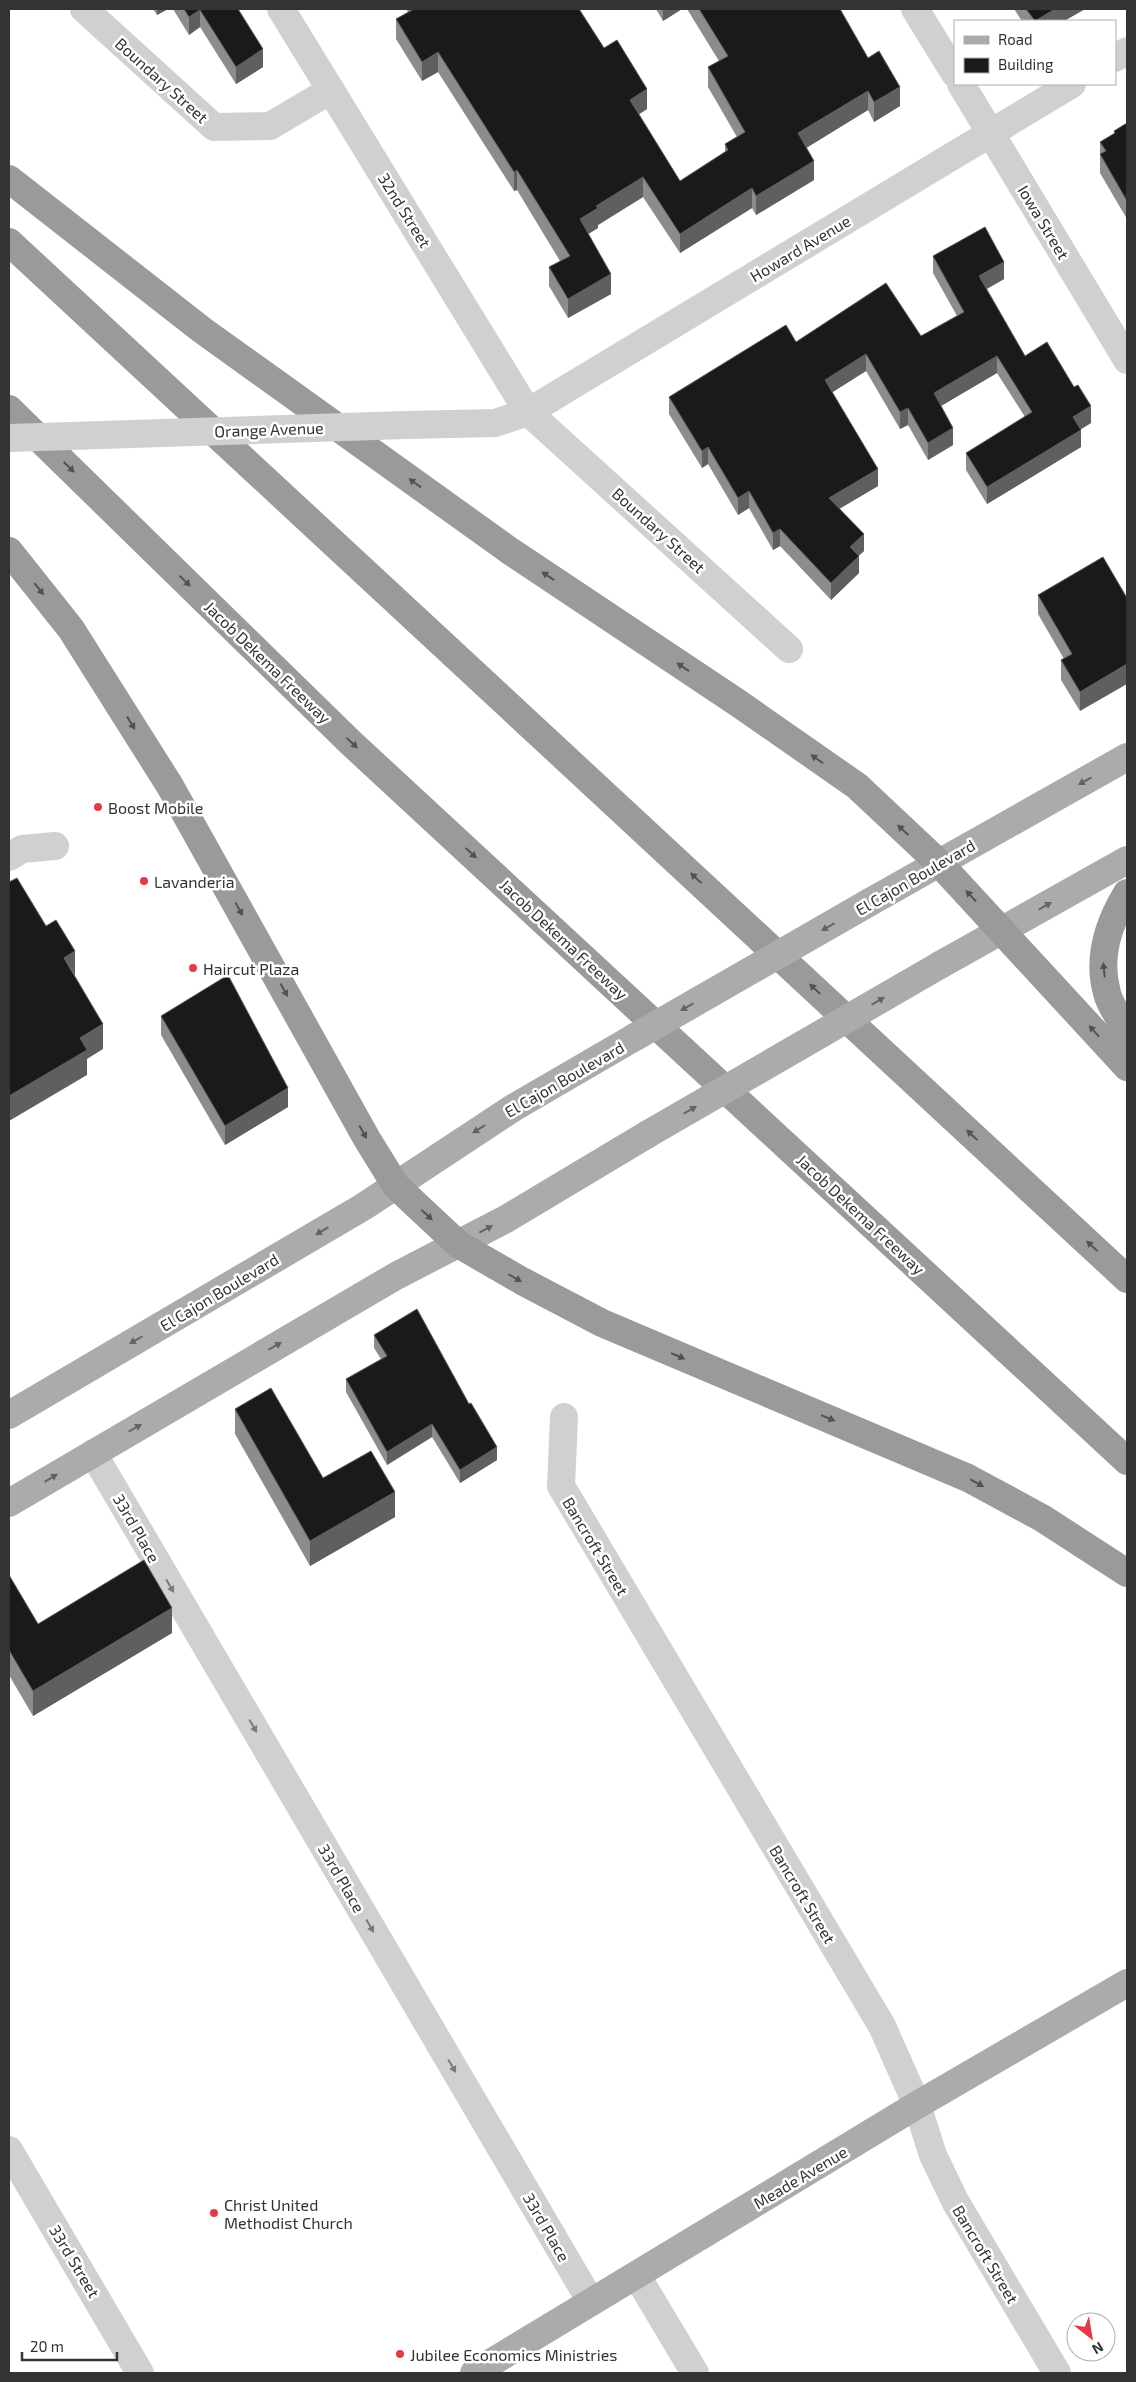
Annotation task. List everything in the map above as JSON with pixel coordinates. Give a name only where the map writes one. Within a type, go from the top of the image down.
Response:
[{"type":"highway","points":[[9,179],[234,353],[510,550],[738,703],[857,786],[939,862],[1127,1067]]},
{"type":"highway","points":[[9,242],[1127,1279]]},
{"type":"highway","name":"Jacob Dekema Freeway","points":[[9,409],[351,743],[1127,1461]]},
{"type":"highway","points":[[9,551],[71,629],[170,786],[367,1139],[396,1186],[458,1244],[522,1281],[602,1323],[968,1478],[1042,1518],[1127,1573]]},
{"type":"highway","points":[[1127,893],[1111,922],[1102,954],[1107,995],[1127,1031]]},
{"type":"main road","name":"El Cajon Boulevard","points":[[9,1415],[396,1186],[456,1144],[581,1069],[939,862],[1127,756]]},
{"type":"main road","points":[[9,1503],[396,1276],[506,1219],[648,1134],[940,965],[1127,860]]},
{"type":"main road","name":"Meade Avenue","points":[[474,2373],[917,2105],[1127,1983]]},
{"type":"street","name":"Boundary Street","points":[[84,9],[214,127],[270,126],[331,90]]},
{"type":"street","name":"32nd Street","points":[[281,9],[528,412]]},
{"type":"street","points":[[915,9],[954,72]]},
{"type":"street","points":[[1116,57],[1127,51]]},
{"type":"street","name":"Iowa Street","points":[[961,85],[1127,360]]},
{"type":"street","name":"Howard Avenue","points":[[528,412],[1070,85]]},
{"type":"street","name":"Boundary Street","points":[[528,412],[789,649]]},
{"type":"street","name":"Orange Avenue","points":[[9,438],[495,423],[528,412]]},
{"type":"street","points":[[9,857],[22,849],[55,846]]},
{"type":"street","name":"Bancroft Street","points":[[564,1417],[561,1486],[882,2026],[917,2105],[933,2155],[955,2201],[1057,2373]]},
{"type":"street","name":"33rd Place","points":[[93,1453],[591,2302]]},
{"type":"street","name":"33rd Street","points":[[9,2150],[140,2373]]},
{"type":"street","points":[[637,2276],[695,2373]]},
{"type":"building","points":[[184,9],[238,9],[263,49],[236,67],[200,10],[189,17]]},
{"type":"building","points":[[414,9],[579,9],[604,48],[617,40],[647,89],[630,100],[680,181],[728,150],[725,144],[745,132],[708,67],[728,56],[699,9],[840,9],[868,58],[879,51],[900,87],[874,102],[868,91],[798,133],[814,161],[756,196],[752,188],[680,234],[643,177],[596,206],[598,208],[580,219],[611,274],[568,299],[549,267],[570,256],[517,170],[514,172],[438,52],[422,62],[396,19]]},
{"type":"building","points":[[1026,9],[1055,9],[1037,20],[1034,20]]},
{"type":"building","points":[[1127,123],[1127,201],[1100,154],[1106,151],[1100,142]]},
{"type":"building","points":[[985,227],[1004,262],[979,276],[1025,356],[1047,342],[1074,387],[1078,385],[1091,406],[1073,417],[1081,430],[987,487],[966,453],[1032,412],[997,356],[934,393],[953,428],[928,443],[908,408],[900,412],[866,354],[825,380],[878,469],[829,498],[864,534],[850,547],[859,556],[831,583],[780,529],[773,533],[749,491],[738,498],[708,447],[702,451],[669,397],[786,325],[796,342],[886,283],[921,336],[964,312],[933,256]]},
{"type":"building","points":[[1103,557],[1127,598],[1127,664],[1080,692],[1061,660],[1072,654],[1038,595]]},
{"type":"building","points":[[17,878],[46,926],[56,920],[75,951],[64,958],[103,1024],[80,1038],[87,1050],[9,1096],[9,882]]},
{"type":"building","points":[[228,975],[288,1088],[225,1126],[161,1016]]},
{"type":"building","points":[[417,1309],[469,1404],[471,1403],[497,1447],[460,1470],[432,1424],[387,1452],[346,1379],[387,1356],[374,1335]]},
{"type":"building","points":[[271,1388],[323,1478],[371,1451],[395,1492],[310,1541],[235,1409]]},
{"type":"building","points":[[144,1560],[172,1608],[33,1691],[9,1650],[9,1575],[38,1624]]},
{"type":"place","name":"Boost Mobile","points":[[98,807]]},
{"type":"place","name":"Lavanderia","points":[[144,881]]},
{"type":"place","name":"Haircut Plaza","points":[[193,968]]},
{"type":"place","name":"Christ United Methodist Church","points":[[214,2213]]},
{"type":"place","name":"Jubilee Economics Ministries","points":[[400,2354]]}]
